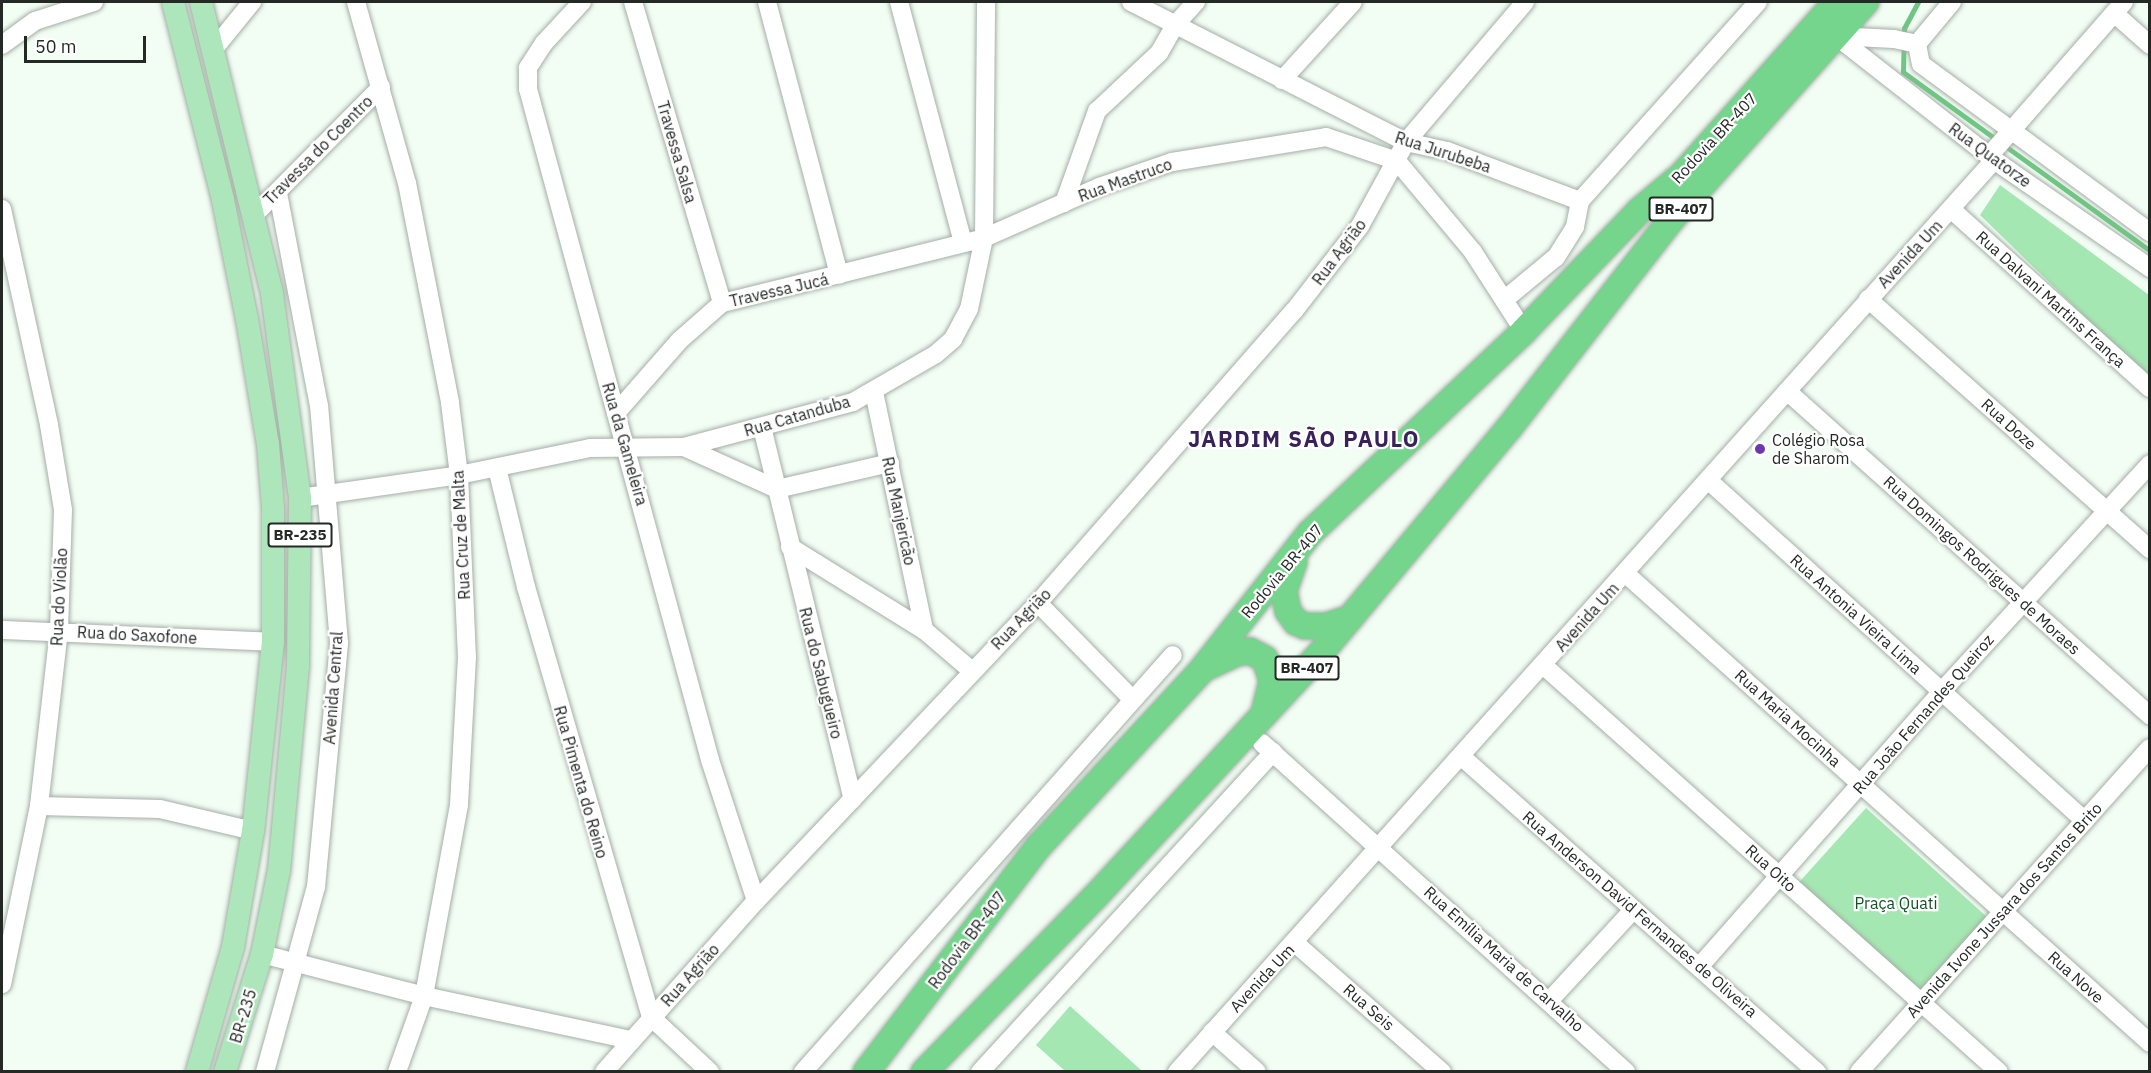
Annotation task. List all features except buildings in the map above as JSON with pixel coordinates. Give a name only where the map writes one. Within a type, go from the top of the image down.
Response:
[{"type":"highway","name":"Rodovia BR-407","points":[[866,1071],[1039,846],[1201,671],[1310,533],[1524,331],[1639,211],[1682,175],[1836,2]]},
{"type":"highway","name":"Rodovia BR-407","points":[[924,1071],[1094,898],[1350,618],[1509,428],[1670,221],[1866,2]]},
{"type":"highway","points":[[1310,533],[1286,580],[1284,591],[1288,611],[1305,626],[1326,626],[1350,618]]},
{"type":"highway","points":[[1201,671],[1237,653],[1250,651],[1265,659],[1272,681],[1264,712]]},
{"type":"main road","name":"BR-235","points":[[173,2],[223,200],[268,444],[273,508],[273,642],[253,831],[233,947],[197,1071]]},
{"type":"main road","name":"BR-235","points":[[201,2],[255,214],[274,306],[295,440],[300,498],[298,666],[279,870],[262,954],[225,1071]]},
{"type":"main road","points":[[268,444],[295,440]]},
{"type":"street","points":[[2,45],[35,21],[94,2]]},
{"type":"street","points":[[213,50],[252,2]]},
{"type":"street","name":"Rua Cruz de Malta","points":[[356,2],[407,183],[450,403],[459,475],[467,657],[459,805],[424,996],[397,1071]]},
{"type":"street","name":"Rua da Gameleira","points":[[582,2],[544,43],[528,68],[528,89],[627,446],[710,760],[756,901]]},
{"type":"street","name":"Travessa Salsa","points":[[633,2],[722,303]]},
{"type":"street","points":[[767,2],[839,275]]},
{"type":"street","points":[[899,2],[963,243]]},
{"type":"street","points":[[984,238],[986,2]]},
{"type":"street","name":"Rua Jurubeba","points":[[1131,2],[1406,141],[1456,155],[1580,201]]},
{"type":"street","name":"Rua Mastruco","points":[[1064,202],[1097,111],[1159,53],[1176,24],[1196,2]]},
{"type":"street","points":[[1282,80],[1353,2]]},
{"type":"street","name":"Rua Agrião","points":[[604,1071],[756,901],[1038,603],[1294,311],[1360,226],[1406,141],[1525,2]]},
{"type":"street","points":[[1504,300],[1556,257],[1575,227],[1580,201],[1758,2]]},
{"type":"street","points":[[1917,44],[1952,2]]},
{"type":"street","points":[[2119,7],[2150,45]]},
{"type":"street","name":"Avenida Um","points":[[1177,1071],[1381,848],[1626,574],[1868,298],[1952,210],[2010,132],[2119,7]]},
{"type":"street","points":[[1836,36],[1894,39],[1917,44]]},
{"type":"street","name":"Rua Quatorze","points":[[1836,36],[1992,158],[2150,268]]},
{"type":"street","points":[[1917,44],[1921,64],[2010,132],[2150,232]]},
{"type":"street","name":"Travessa do Coentro","points":[[255,214],[278,193],[318,146],[381,87]]},
{"type":"street","name":"Rua Mastruco","points":[[1064,202],[1172,162],[1281,142],[1326,137],[1397,161]]},
{"type":"street","points":[[1397,161],[1466,242],[1524,331]]},
{"type":"street","name":"Avenida Central","points":[[265,1071],[315,887],[339,643],[335,568],[324,494],[319,406],[278,193]]},
{"type":"street","name":"Travessa Jucá","points":[[616,412],[680,340],[722,303],[984,238],[1064,202]]},
{"type":"street","name":"Rua do Violão","points":[[2,210],[59,475],[63,510],[59,630],[39,806],[2,984]]},
{"type":"street","name":"Rua Dalvani Martins França","points":[[1952,210],[2150,388]]},
{"type":"street","name":"Rua Catanduba","points":[[627,446],[684,447],[825,411],[874,392],[936,354],[953,339],[977,285],[984,238]]},
{"type":"street","name":"Rua Doze","points":[[1868,298],[2150,549]]},
{"type":"street","name":"Rua Domingos Rodrigues de Moraes","points":[[1786,391],[2150,715]]},
{"type":"street","name":"Rua Manjericão","points":[[874,392],[924,630]]},
{"type":"street","name":"Rua do Sabugueiro","points":[[762,427],[853,799]]},
{"type":"street","points":[[300,498],[459,475],[590,448],[627,446]]},
{"type":"street","points":[[684,447],[777,489],[890,463]]},
{"type":"street","name":"Rua João Fernandes Queiroz","points":[[1699,967],[1942,691],[2105,510],[2150,464]]},
{"type":"street","name":"Rua Pimenta do Reino","points":[[497,468],[532,609],[651,1017]]},
{"type":"street","name":"Rua Antonia Vieira Lima","points":[[1708,480],[2085,821]]},
{"type":"street","points":[[790,547],[924,630],[972,671]]},
{"type":"street","name":"Rua Maria Mocinha","points":[[1626,574],[2003,911]]},
{"type":"street","points":[[1038,603],[1132,699]]},
{"type":"street","name":"Rua do Saxofone","points":[[2,630],[59,630],[273,642]]},
{"type":"street","points":[[803,1071],[1173,655]]},
{"type":"street","name":"Rua Oito","points":[[1543,665],[1999,1071]]},
{"type":"street","name":"Rua Emília Maria de Carvalho","points":[[980,1071],[1268,748],[1550,1000],[1615,1068]]},
{"type":"street","name":"Avenida Ivone Jussara dos Santos Brito","points":[[1859,1071],[2150,748]]},
{"type":"street","name":"Rua Anderson David Fernandes de Oliveira","points":[[1462,757],[1632,910],[1817,1071]]},
{"type":"street","points":[[39,806],[160,809],[253,831]]},
{"type":"street","points":[[1550,1000],[1632,910]]},
{"type":"street","name":"Rua Nove","points":[[2003,911],[2150,1042]]},
{"type":"street","name":"Rua Seis","points":[[1295,943],[1442,1071]]},
{"type":"street","points":[[262,954],[424,996],[631,1040]]},
{"type":"street","points":[[651,1017],[710,1071]]},
{"type":"street","points":[[1212,1032],[1257,1071]]},
{"type":"green space","points":[[2000,185],[2149,295],[2149,379],[1980,215]]},
{"type":"green space","name":"Praça Quati","points":[[1866,808],[1992,922],[1924,998],[1798,884]]},
{"type":"green space","points":[[1070,1006],[1141,1070],[1065,1071],[1036,1045]]},
{"type":"waterway","points":[[1918,2],[1904,28],[1903,72],[2150,251]]},
{"type":"place","name":"Colégio Rosa de Sharom","points":[[1760,449]]},
{"type":"district","name":"JARDIM SÃO PAULO","points":[[1304,439]]}]
